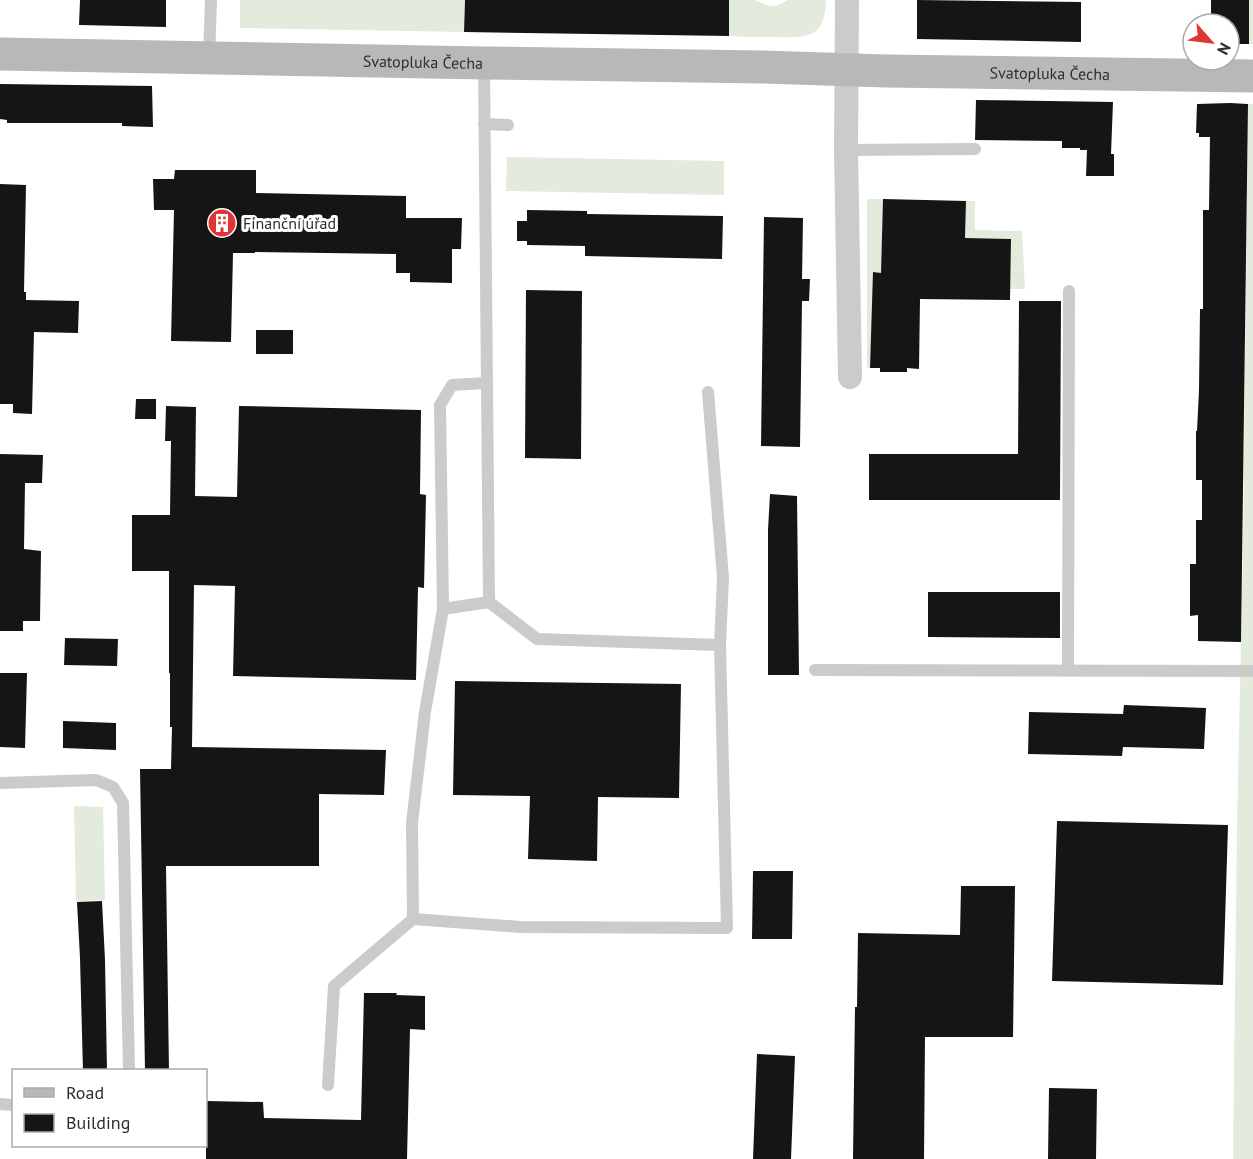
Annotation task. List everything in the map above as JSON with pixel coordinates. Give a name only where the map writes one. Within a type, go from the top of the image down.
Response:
[{"type":"street","points":[[847,0],[846,150],[850,377]]},
{"type":"street","name":"Svatopluka Čecha","points":[[0,54],[1253,76]]},
{"type":"lane","points":[[209,58],[212,0]]},
{"type":"lane","points":[[484,63],[489,602]]},
{"type":"lane","points":[[484,124],[508,124]]},
{"type":"lane","points":[[846,150],[975,149]]},
{"type":"lane","points":[[1068,670],[1069,291]]},
{"type":"lane","points":[[413,920],[412,823],[425,712],[443,609],[440,405],[452,386],[487,383]]},
{"type":"lane","points":[[328,1085],[334,986],[413,920],[520,927],[728,928],[720,645],[723,578],[708,392]]},
{"type":"lane","points":[[443,609],[489,602],[537,639],[720,645]]},
{"type":"lane","points":[[815,670],[1253,671]]},
{"type":"lane","points":[[0,783],[96,780],[113,787],[123,803],[129,1069]]},
{"type":"green space","points":[[240,0],[465,0],[464,32],[240,28]]},
{"type":"green space","points":[[729,0],[755,0],[776,6],[788,0],[826,0],[825,13],[818,29],[806,36],[787,37],[729,36]]},
{"type":"green space","points":[[1249,0],[1253,0],[1253,44],[1249,44]]},
{"type":"green space","points":[[1248,104],[1253,104],[1253,1159],[1233,1159],[1243,552]]},
{"type":"green space","points":[[507,157],[724,161],[724,195],[506,191]]},
{"type":"green space","points":[[867,199],[883,199],[881,273],[874,272],[870,368],[867,368]]},
{"type":"green space","points":[[966,201],[975,201],[975,230],[1022,231],[1025,289],[1010,289],[1011,239],[965,238]]},
{"type":"green space","points":[[74,806],[103,807],[105,900],[76,901]]},
{"type":"building","points":[[80,0],[166,0],[166,27],[79,25]]},
{"type":"building","points":[[465,0],[729,0],[729,36],[464,32]]},
{"type":"building","points":[[917,0],[1081,2],[1081,42],[917,39]]},
{"type":"building","points":[[1211,0],[1249,0],[1249,44],[1241,44],[1241,12],[1211,12]]},
{"type":"building","points":[[0,84],[152,86],[153,127],[122,126],[122,123],[7,123],[7,120],[0,119]]},
{"type":"building","points":[[976,100],[1113,102],[1111,154],[1114,154],[1114,176],[1086,176],[1087,150],[1062,148],[1062,141],[975,140]]},
{"type":"building","points":[[1197,104],[1248,104],[1241,642],[1198,641],[1198,615],[1190,616],[1190,564],[1196,564],[1196,520],[1202,520],[1202,480],[1196,480],[1196,431],[1200,309],[1203,309],[1203,210],[1209,210],[1210,137],[1199,137],[1199,133],[1196,133]]},
{"type":"building","points":[[175,170],[256,170],[256,193],[406,196],[406,218],[462,218],[461,249],[452,249],[452,283],[410,282],[410,273],[396,273],[396,254],[233,253],[231,342],[171,341],[174,210],[154,210],[153,179],[174,179]]},
{"type":"building","points":[[0,184],[26,185],[24,292],[26,292],[26,300],[79,301],[78,333],[34,332],[32,414],[13,413],[13,404],[0,404]]},
{"type":"building","points":[[883,199],[966,201],[965,238],[1011,239],[1010,300],[920,299],[919,369],[907,368],[907,372],[880,372],[880,368],[870,368],[873,272],[881,273]]},
{"type":"building","points":[[527,210],[587,211],[587,214],[723,216],[722,259],[585,256],[585,246],[527,245],[527,241],[517,241],[517,221],[527,221]]},
{"type":"building","points":[[764,217],[803,218],[802,279],[810,279],[809,301],[802,301],[800,447],[761,446]]},
{"type":"building","points":[[526,290],[582,291],[581,459],[525,458]]},
{"type":"building","points":[[1019,301],[1061,301],[1060,500],[869,500],[869,454],[1018,454]]},
{"type":"building","points":[[256,330],[293,330],[293,354],[256,354]]},
{"type":"building","points":[[136,399],[156,399],[156,419],[135,419]]},
{"type":"building","points":[[166,406],[196,407],[195,496],[237,497],[239,406],[421,410],[420,494],[426,495],[424,588],[418,587],[416,680],[233,676],[235,586],[194,585],[192,747],[386,750],[384,795],[319,794],[319,866],[166,866],[169,1069],[145,1069],[140,769],[171,769],[169,571],[132,571],[132,515],[170,515],[171,441],[165,441]]},
{"type":"building","points":[[0,454],[43,455],[42,483],[25,483],[24,549],[41,551],[40,621],[23,621],[23,631],[0,631]]},
{"type":"building","points":[[770,494],[797,496],[799,675],[768,675]]},
{"type":"building","points":[[928,592],[1060,592],[1060,638],[928,637]]},
{"type":"building","points":[[65,638],[118,639],[117,666],[64,665]]},
{"type":"building","points":[[0,673],[27,673],[25,748],[0,747]]},
{"type":"building","points":[[455,681],[681,684],[679,798],[598,797],[597,861],[528,859],[530,796],[453,795]]},
{"type":"building","points":[[1124,705],[1206,708],[1204,749],[1123,747],[1122,756],[1028,754],[1029,712],[1123,714]]},
{"type":"building","points":[[63,721],[116,723],[116,750],[63,748]]},
{"type":"building","points":[[1057,821],[1228,825],[1223,985],[1052,981]]},
{"type":"building","points":[[753,871],[793,871],[792,939],[752,939]]},
{"type":"building","points":[[961,886],[1015,886],[1013,1037],[925,1037],[924,1159],[853,1159],[858,933],[960,935]]},
{"type":"building","points":[[102,901],[107,1069],[83,1069],[77,902]]},
{"type":"building","points":[[364,993],[425,996],[425,1030],[410,1029],[407,1159],[206,1159],[207,1101],[263,1102],[264,1118],[361,1120]]},
{"type":"building","points":[[757,1054],[795,1056],[791,1159],[753,1159]]},
{"type":"building","points":[[1049,1088],[1097,1089],[1096,1159],[1048,1159]]},
{"type":"place","name":"Finanční úřad","points":[[222,223]]}]
